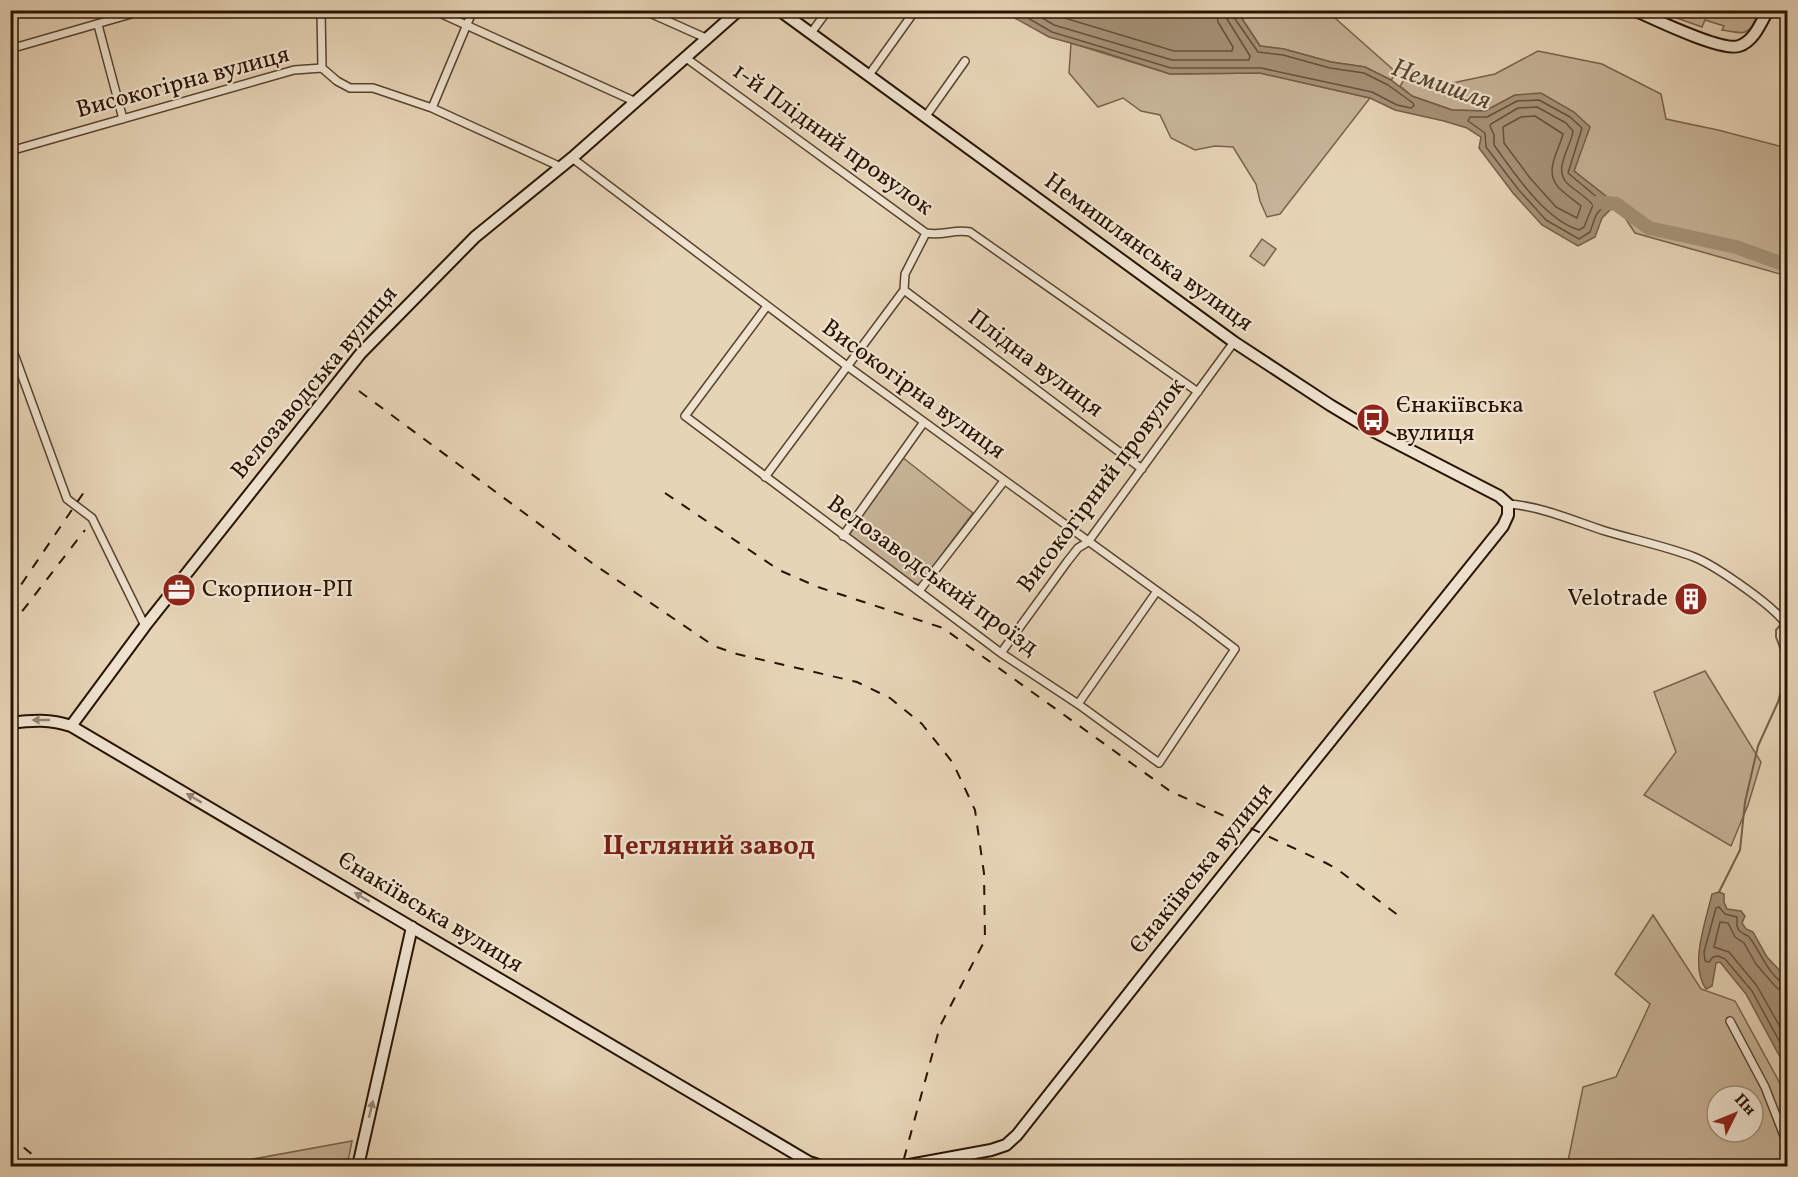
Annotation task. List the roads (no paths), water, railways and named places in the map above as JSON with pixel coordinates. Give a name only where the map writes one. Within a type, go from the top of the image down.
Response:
[{"type":"street","points":[[321,10],[322,68]]},
{"type":"street","points":[[433,10],[636,102]]},
{"type":"street","points":[[432,108],[473,10]]},
{"type":"street","points":[[643,10],[708,39]]},
{"type":"street","name":"Велозаводська вулиця","points":[[71,726],[145,626],[361,353],[475,237],[572,158],[739,10]]},
{"type":"street","name":"Немишлянська вулиця","points":[[779,10],[1234,342],[1339,411],[1499,496],[1508,504]]},
{"type":"street","points":[[811,33],[828,10]]},
{"type":"street","points":[[1634,10],[1728,47],[1738,47],[1751,38],[1768,10]]},
{"type":"street","points":[[10,49],[142,11]]},
{"type":"street","points":[[869,75],[914,12]]},
{"type":"street","points":[[98,25],[123,118]]},
{"type":"street","name":"1-й Плідний провулок","points":[[687,58],[926,233],[940,235],[957,230],[970,232],[1198,392]]},
{"type":"street","points":[[926,116],[965,61]]},
{"type":"street","name":"Високогірна вулиця","points":[[10,151],[294,70],[322,68],[337,81],[350,88],[373,88],[432,108],[561,167]]},
{"type":"street","name":"Високогірна вулиця","points":[[572,158],[847,366],[1235,649],[1159,763]]},
{"type":"street","points":[[765,477],[904,290],[905,274],[926,233]]},
{"type":"street","name":"Плідна вулиця","points":[[904,290],[1142,469]]},
{"type":"street","name":"Велозаводський проїзд","points":[[767,306],[685,416],[1001,653],[1078,704],[1159,763]]},
{"type":"street","name":"Високогірний провулок","points":[[1001,653],[1067,562],[1078,548],[1088,542],[1234,342]]},
{"type":"street","points":[[10,343],[67,499],[92,518],[145,626]]},
{"type":"street","points":[[843,536],[924,422]]},
{"type":"street","points":[[919,591],[1004,481]]},
{"type":"street","points":[[1508,504],[1522,505],[1695,557],[1736,582],[1783,618],[1787,627]]},
{"type":"street","name":"Єнакіївська вулиця","points":[[904,1167],[991,1150],[1006,1145],[1017,1135],[1503,526],[1508,515],[1508,504]]},
{"type":"street","points":[[1078,704],[1157,591]]},
{"type":"street","name":"Єнакіївська вулиця","points":[[10,723],[39,719],[54,720],[71,726],[821,1167]]},
{"type":"street","points":[[358,1167],[412,927]]},
{"type":"street","points":[[1730,1021],[1766,1087],[1788,1146]]},
{"type":"water","points":[[1002,11],[1237,11],[1260,46],[1365,67],[1391,80],[1412,96],[1452,110],[1485,111],[1515,95],[1541,93],[1574,112],[1590,127],[1574,171],[1616,204],[1602,218],[1595,237],[1578,246],[1542,225],[1513,193],[1479,148],[1481,137],[1467,128],[1395,110],[1370,98],[1260,73],[1170,74],[1049,37]]},
{"type":"water","points":[[1719,892],[1724,894],[1727,909],[1741,911],[1745,916],[1742,923],[1746,929],[1753,932],[1767,957],[1784,975],[1787,983],[1787,1070],[1746,994],[1720,962],[1716,963],[1712,986],[1706,989],[1701,979],[1700,943],[1712,894]]},
{"type":"waterway","name":"Немишля","points":[[1599,202],[1616,204],[1649,228],[1736,247],[1788,266]]},
{"type":"waterway","points":[[1719,892],[1740,850],[1745,802],[1758,746],[1778,702],[1786,674],[1785,661],[1776,637],[1776,630],[1788,616]]},
{"type":"railway","points":[[359,391],[592,563],[714,646],[737,654],[857,682],[890,698],[922,724],[953,763],[975,810],[984,873],[985,940],[940,1026],[902,1166]]},
{"type":"railway","points":[[10,601],[84,492]]},
{"type":"railway","points":[[665,493],[779,570],[818,587],[943,628],[1170,791],[1337,869],[1399,916]]},
{"type":"railway","points":[[10,627],[85,530]]},
{"type":"railway","points":[[10,1133],[16,1141],[46,1166]]},
{"type":"place","name":"Єнакіївська вулиця","points":[[1373,420]]},
{"type":"place","name":"Скорпион-РП","points":[[179,590]]},
{"type":"place","name":"Velotrade","points":[[1691,599]]},
{"type":"district","name":"Цегляний завод","points":[[709,847]]}]
